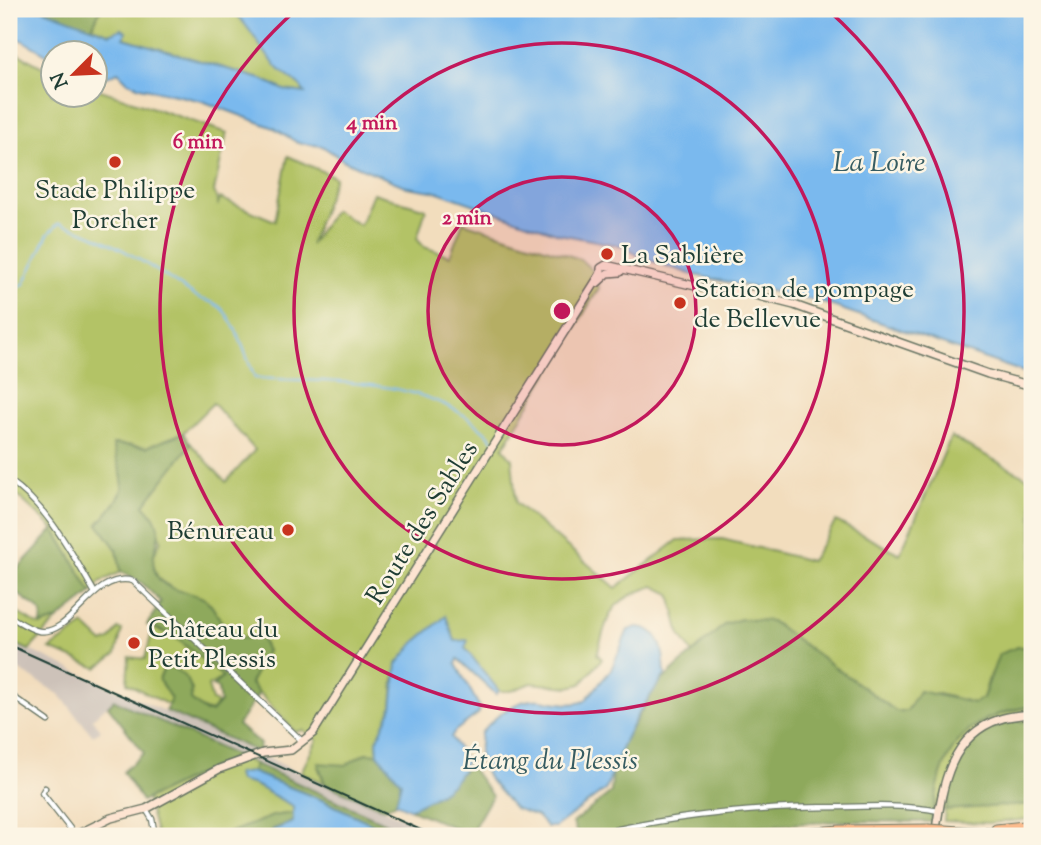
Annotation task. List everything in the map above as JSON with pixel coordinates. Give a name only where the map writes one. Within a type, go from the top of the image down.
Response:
[{"type":"highway","points":[[963,831],[1032,825]]},
{"type":"highway","points":[[761,836],[841,830],[932,833],[945,830],[1032,836]]},
{"type":"street","name":"Route des Sables","points":[[75,836],[111,818],[146,809],[157,800],[219,769],[263,753],[298,747],[300,740],[313,733],[606,272],[624,271],[794,305],[988,374],[1032,386]]},
{"type":"street","points":[[9,480],[33,498],[54,524],[95,593]]},
{"type":"street","points":[[9,616],[35,631],[47,631],[57,627],[95,593],[116,580],[132,581],[300,740]]},
{"type":"street","points":[[9,694],[48,721]]},
{"type":"street","points":[[932,833],[947,772],[965,741],[999,719],[1030,714]]},
{"type":"street","points":[[45,788],[42,793],[75,836]]},
{"type":"street","points":[[587,836],[689,818],[777,809],[867,806],[939,811]]},
{"type":"street","points":[[146,809],[152,819],[155,836]]},
{"type":"shaded area","points":[[9,641],[444,836],[414,836],[114,700],[92,719],[101,730],[93,736],[60,695],[10,664],[18,656],[9,652]]},
{"type":"green space","points":[[42,9],[231,9],[277,66],[306,93],[284,90],[264,80],[124,38],[126,32],[121,29],[111,34]]},
{"type":"green space","points":[[42,9],[101,9],[91,29]]},
{"type":"green space","points":[[9,49],[38,65],[38,108],[108,108],[108,92],[227,133],[214,191],[218,204],[220,198],[275,221],[288,156],[335,177],[310,245],[334,210],[360,225],[373,193],[426,209],[417,239],[424,247],[450,256],[463,222],[580,259],[595,273],[599,288],[503,448],[512,459],[516,503],[616,588],[678,540],[722,539],[811,561],[836,521],[900,554],[951,437],[1032,480],[1032,647],[1018,647],[990,674],[983,698],[974,703],[936,693],[907,711],[896,711],[771,621],[712,636],[694,655],[680,635],[670,594],[654,586],[628,597],[614,609],[597,654],[602,659],[581,684],[569,687],[531,683],[511,691],[499,691],[465,648],[455,641],[446,617],[414,643],[394,679],[392,707],[377,741],[378,754],[365,753],[346,765],[318,767],[325,784],[301,772],[317,740],[303,730],[295,732],[250,683],[267,651],[222,626],[209,603],[200,597],[178,593],[157,577],[152,559],[161,540],[144,505],[191,444],[226,482],[255,450],[213,403],[183,433],[147,447],[113,444],[122,479],[121,494],[98,524],[117,550],[121,572],[100,582],[92,593],[54,529],[9,488]]},
{"type":"green space","points":[[183,433],[191,444],[144,505],[158,525],[159,534],[153,565],[165,585],[197,595],[208,602],[225,627],[234,635],[261,638],[267,651],[250,683],[259,693],[238,725],[260,744],[258,752],[166,711],[171,699],[159,680],[164,668],[172,667],[185,677],[190,684],[191,700],[206,712],[211,712],[220,702],[218,689],[213,686],[223,677],[173,635],[147,625],[161,602],[141,582],[121,572],[117,550],[98,524],[121,494],[122,479],[113,444],[147,447]]},
{"type":"green space","points":[[54,529],[92,593],[57,620],[41,625],[42,614],[9,584],[11,576]]},
{"type":"green space","points":[[9,608],[38,625],[57,620],[29,650],[9,641]]},
{"type":"green space","points":[[741,619],[771,621],[896,711],[907,711],[919,691],[974,703],[983,698],[999,654],[1018,647],[1032,647],[1032,706],[987,719],[970,729],[958,742],[948,757],[941,776],[932,822],[843,821],[676,831],[666,836],[578,836],[573,823],[611,792],[613,771],[625,739],[657,685],[725,624]]},
{"type":"green space","points":[[84,625],[103,643],[110,640],[118,629],[122,630],[116,654],[97,668],[50,649]]},
{"type":"green space","points":[[153,628],[173,635],[223,677],[208,686],[212,701],[217,703],[211,712],[197,707],[191,700],[192,689],[164,668],[159,680],[171,699],[168,705],[127,683],[129,657],[145,659]]},
{"type":"green space","points":[[114,700],[237,756],[142,801],[123,772],[144,753],[108,706]]},
{"type":"green space","points":[[1032,707],[1032,723],[960,756],[951,778],[946,809],[1032,804],[1032,819],[989,823],[944,821],[945,810],[934,807],[944,766],[952,750],[976,726],[1011,711]]},
{"type":"green space","points":[[1016,720],[1032,723],[1032,804],[946,810],[953,777],[964,752],[973,741],[985,733]]},
{"type":"green space","points":[[366,753],[378,754],[401,782],[396,803],[384,809],[325,784],[318,763],[346,765]]},
{"type":"green space","points":[[237,756],[255,764],[251,772],[237,774],[239,781],[255,785],[293,806],[293,813],[273,816],[221,836],[157,836],[147,799]]},
{"type":"green space","points":[[255,764],[414,836],[398,836],[322,800],[251,772]]},
{"type":"green space","points":[[470,766],[492,796],[470,834],[409,809]]},
{"type":"green space","points":[[293,813],[293,822],[273,829],[270,836],[221,836],[273,816]]},
{"type":"water","name":"La Loire","points":[[9,9],[42,9],[110,34],[121,29],[126,32],[124,38],[264,80],[284,90],[305,93],[274,64],[231,9],[1032,9],[1032,375],[821,302],[690,274],[641,257],[622,246],[559,234],[438,192],[407,187],[345,161],[322,146],[298,143],[274,128],[202,101],[140,87],[128,82],[118,72],[108,77],[108,38],[38,38],[38,49],[9,33]]},
{"type":"water","points":[[446,616],[455,641],[468,640],[465,648],[499,691],[496,694],[458,659],[456,664],[479,706],[479,713],[451,737],[466,761],[451,785],[436,796],[409,809],[396,803],[401,782],[378,754],[377,741],[392,707],[397,664],[414,643]]},
{"type":"water","name":"Étang du Plessis","points":[[637,627],[652,632],[657,637],[663,651],[665,675],[639,712],[625,739],[606,789],[555,827],[547,827],[537,816],[514,808],[488,778],[479,755],[481,733],[494,719],[518,703],[537,700],[566,704],[585,701],[611,670],[628,630]]},
{"type":"water","points":[[251,772],[322,800],[398,836],[339,836],[331,833],[326,836],[270,836],[273,830],[293,822],[293,806],[255,785],[239,781],[237,774]]},
{"type":"waterway","points":[[9,290],[24,284],[48,234],[59,223],[113,245],[195,296],[220,307],[237,333],[255,378],[382,386],[413,393],[443,404],[470,419],[493,440]]},
{"type":"railway","points":[[9,645],[434,836]]},
{"type":"place","name":"Stade Philippe Porcher","points":[[115,162]]},
{"type":"place","name":"La Sablière","points":[[607,254]]},
{"type":"place","name":"Station de pompage de Bellevue","points":[[680,303]]},
{"type":"place","name":"Bénureau","points":[[288,530]]},
{"type":"place","name":"Château du Petit Plessis","points":[[134,643]]}]
